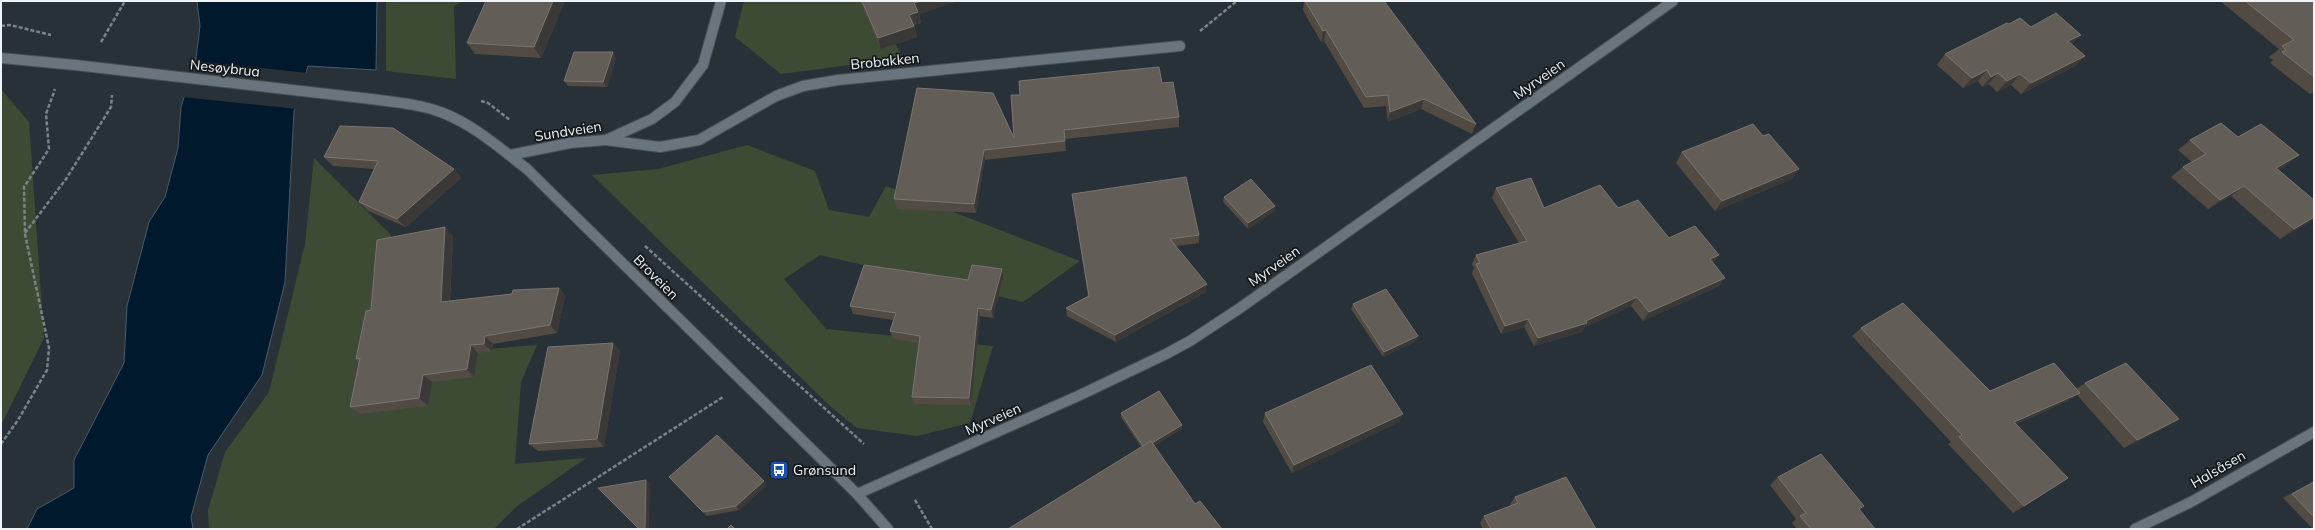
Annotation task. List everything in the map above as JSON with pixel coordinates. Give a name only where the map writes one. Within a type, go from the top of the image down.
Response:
[{"type":"street","name":"Sundveien","points":[[510,155],[570,143],[606,140],[652,119],[675,102],[703,65],[721,1]]},
{"type":"street","name":"Myrveien","points":[[856,494],[1078,396],[1190,340],[1246,303],[1674,1]]},
{"type":"street","name":"Brobakken","points":[[606,140],[660,146],[699,140],[776,96],[810,84],[1180,46]]},
{"type":"street","name":"Nesøybrua","points":[[1,58],[371,99]]},
{"type":"street","name":"Broveien","points":[[371,99],[415,106],[451,117],[481,134],[510,155],[565,206],[856,494],[888,529]]},
{"type":"street","name":"Halsåsen","points":[[2135,529],[2191,502],[2314,432]]},
{"type":"path","points":[[106,45],[101,42],[125,1]]},
{"type":"path","points":[[1180,46],[1236,1]]},
{"type":"path","points":[[1,26],[10,25]]},
{"type":"path","points":[[1,444],[18,420],[47,370],[49,348],[25,234],[24,188],[49,149],[46,114],[63,64]]},
{"type":"path","points":[[25,234],[66,179],[111,107],[112,93]]},
{"type":"path","points":[[517,529],[701,412],[743,383]]},
{"type":"path","points":[[915,500],[932,529]]},
{"type":"green space","points":[[386,1],[463,1],[454,6],[456,79],[386,71]]},
{"type":"green space","points":[[744,1],[894,1],[886,26],[903,58],[781,74],[735,37]]},
{"type":"green space","points":[[1,89],[29,122],[44,338],[1,425]]},
{"type":"green space","points":[[747,145],[815,171],[829,210],[869,217],[886,186],[1080,261],[1023,302],[820,255],[784,279],[826,329],[993,346],[970,423],[917,436],[857,428],[830,406],[592,175],[658,169]]},
{"type":"green space","points":[[314,158],[391,235],[366,361],[401,356],[537,345],[521,382],[515,464],[586,458],[516,507],[494,529],[209,529],[208,510],[225,452],[269,392],[305,244]]},
{"type":"water","points":[[197,1],[377,1],[376,70],[308,66],[294,111],[285,282],[262,375],[208,455],[191,517],[193,529],[27,529],[37,509],[74,488],[74,460],[124,363],[127,306],[149,222],[165,197],[178,148],[181,107],[196,59],[200,26]]},
{"type":"pier","points":[[193,61],[308,73],[297,109],[182,97]]},
{"type":"building","points":[[486,1],[553,1],[534,47],[467,43]]},
{"type":"building","points":[[862,1],[921,1],[914,3],[918,12],[909,15],[914,26],[878,38]]},
{"type":"building","points":[[1305,1],[1384,1],[1476,124],[1424,99],[1390,112],[1388,95],[1366,97],[1326,30],[1323,31]]},
{"type":"building","points":[[2245,1],[2314,1],[2314,77],[2282,52],[2286,50],[2282,46],[2294,40]]},
{"type":"building","points":[[2056,13],[2081,35],[2068,41],[2085,56],[2031,83],[2020,74],[2007,81],[1998,73],[1991,77],[1987,70],[1972,78],[1945,54],[2020,18],[2031,27]]},
{"type":"building","points":[[574,52],[613,52],[603,82],[564,81]]},
{"type":"building","points":[[1159,67],[1162,83],[1173,82],[1179,117],[1064,130],[1065,141],[984,150],[974,204],[894,199],[917,88],[993,93],[1014,138],[1011,95],[1020,95],[1019,81]]},
{"type":"building","points":[[2221,123],[2238,137],[2261,124],[2299,155],[2276,168],[2314,200],[2314,217],[2294,229],[2244,186],[2220,200],[2183,167],[2206,154],[2190,140]]},
{"type":"building","points":[[1753,124],[1763,136],[1769,134],[1799,169],[1722,201],[1682,152]]},
{"type":"building","points":[[340,126],[393,128],[454,169],[397,219],[359,202],[378,161],[324,157]]},
{"type":"building","points":[[1186,177],[1199,235],[1170,239],[1207,284],[1115,335],[1066,308],[1089,296],[1072,194]]},
{"type":"building","points":[[1531,178],[1544,208],[1600,185],[1618,208],[1638,200],[1669,238],[1695,226],[1719,255],[1710,259],[1725,278],[1649,312],[1637,297],[1586,321],[1587,323],[1538,338],[1528,319],[1505,326],[1476,264],[1480,263],[1476,255],[1527,241],[1496,188]]},
{"type":"building","points":[[1251,179],[1275,206],[1248,223],[1224,197]]},
{"type":"building","points":[[445,227],[441,302],[512,294],[513,290],[559,288],[550,325],[485,336],[484,344],[471,345],[467,369],[423,375],[419,398],[350,407],[360,358],[356,359],[366,311],[371,310],[377,240]]},
{"type":"building","points":[[864,265],[968,280],[972,265],[1002,269],[991,310],[978,308],[969,398],[912,397],[920,336],[890,331],[896,313],[850,306]]},
{"type":"building","points":[[1386,289],[1418,336],[1384,352],[1353,304]]},
{"type":"building","points":[[1903,303],[1990,391],[2054,363],[2080,393],[2014,422],[2068,478],[2024,506],[1959,437],[1962,435],[1861,328]]},
{"type":"building","points":[[613,343],[597,439],[529,444],[548,347]]},
{"type":"building","points":[[2126,363],[2179,419],[2137,440],[2085,383]]},
{"type":"building","points":[[1371,365],[1403,414],[1294,465],[1265,413]]},
{"type":"building","points":[[1159,391],[1182,425],[1152,443],[1151,441],[1143,446],[1121,413]]},
{"type":"building","points":[[717,435],[764,481],[736,506],[703,512],[669,477]]},
{"type":"building","points":[[1151,441],[1195,504],[1200,501],[1222,529],[1008,529]]},
{"type":"building","points":[[1821,454],[1864,506],[1859,509],[1875,529],[1811,529],[1800,516],[1806,513],[1778,477]]},
{"type":"building","points":[[1566,477],[1596,529],[1491,529],[1484,516],[1518,503],[1515,497]]},
{"type":"building","points":[[646,480],[645,529],[639,529],[598,488]]},
{"type":"building","points":[[2314,482],[2314,517],[2292,494]]},
{"type":"building","points":[[731,525],[735,529],[727,529]]},
{"type":"place","name":"Grønsund","points":[[779,470]]}]
